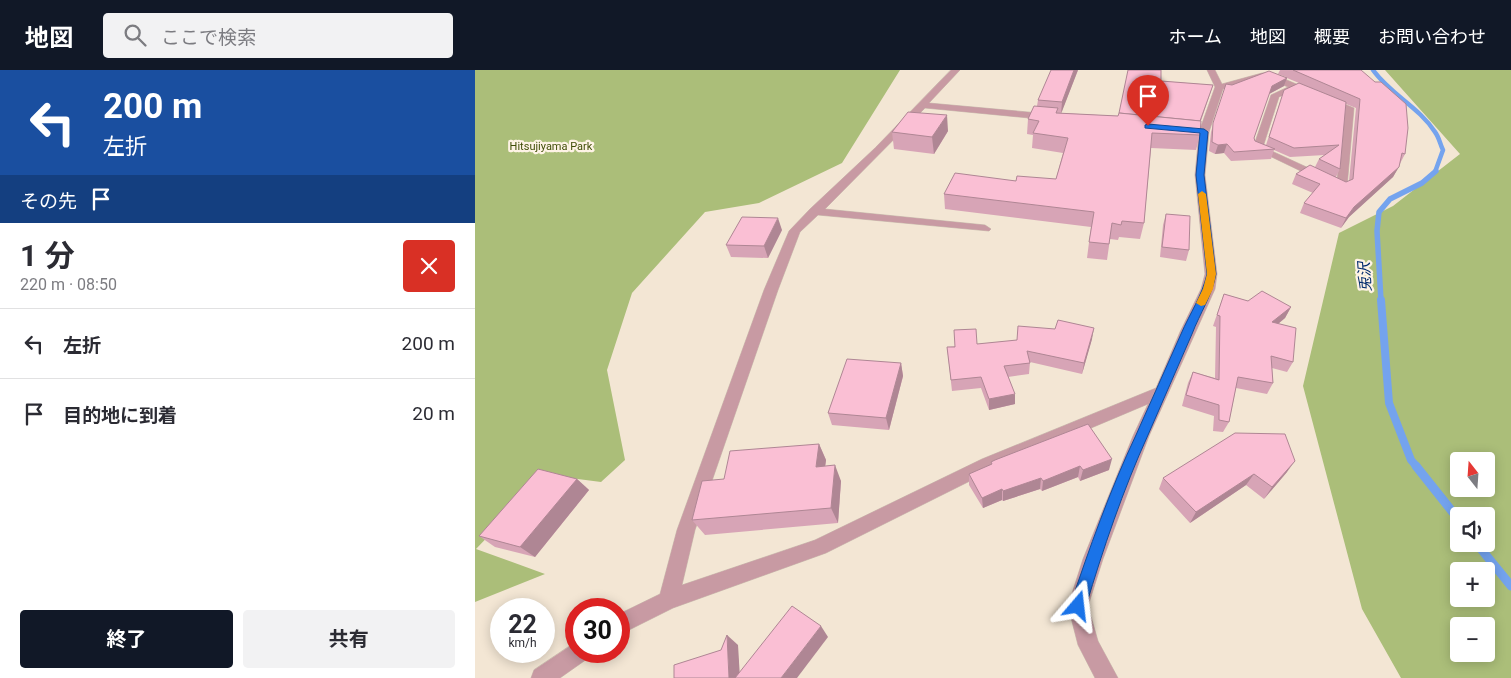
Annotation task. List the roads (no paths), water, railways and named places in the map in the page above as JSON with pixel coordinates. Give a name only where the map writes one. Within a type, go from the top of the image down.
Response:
[{"type":"street","points":[[668,600],[686,530],[771,290],[795,231],[879,150],[956,70]]},
{"type":"street","points":[[1107,678],[1089,645],[1078,606],[1093,559],[1141,436],[1208,289],[1211,274],[1200,175],[1199,131],[1219,87],[1211,70]]},
{"type":"street","points":[[1219,87],[1283,70]]},
{"type":"street","points":[[1266,74],[1297,86],[1349,108],[1342,187],[1258,148],[1275,95],[1297,86]]},
{"type":"street","points":[[922,105],[1058,118]]},
{"type":"street","points":[[814,211],[985,229]]},
{"type":"street","points":[[630,619],[668,600],[819,548],[919,496],[988,464],[1162,392]]},
{"type":"street","points":[[542,678],[565,661]]},
{"type":"waterway","name":"兎沢","points":[[1373,70],[1380,79],[1421,115],[1436,134],[1443,150],[1435,172]]},
{"type":"waterway","name":"兎沢","points":[[1381,301],[1377,231],[1379,212],[1390,199],[1422,183],[1435,172]]},
{"type":"waterway","name":"兎沢","points":[[1381,300],[1389,403],[1411,460],[1417,467]]},
{"type":"waterway","name":"兎沢","points":[[1416,466],[1450,509]]},
{"type":"waterway","name":"兎沢","points":[[1483,552],[1511,586]]},
{"type":"park label","name":"Hitsujiyama Park","points":[[551,146]]}]
